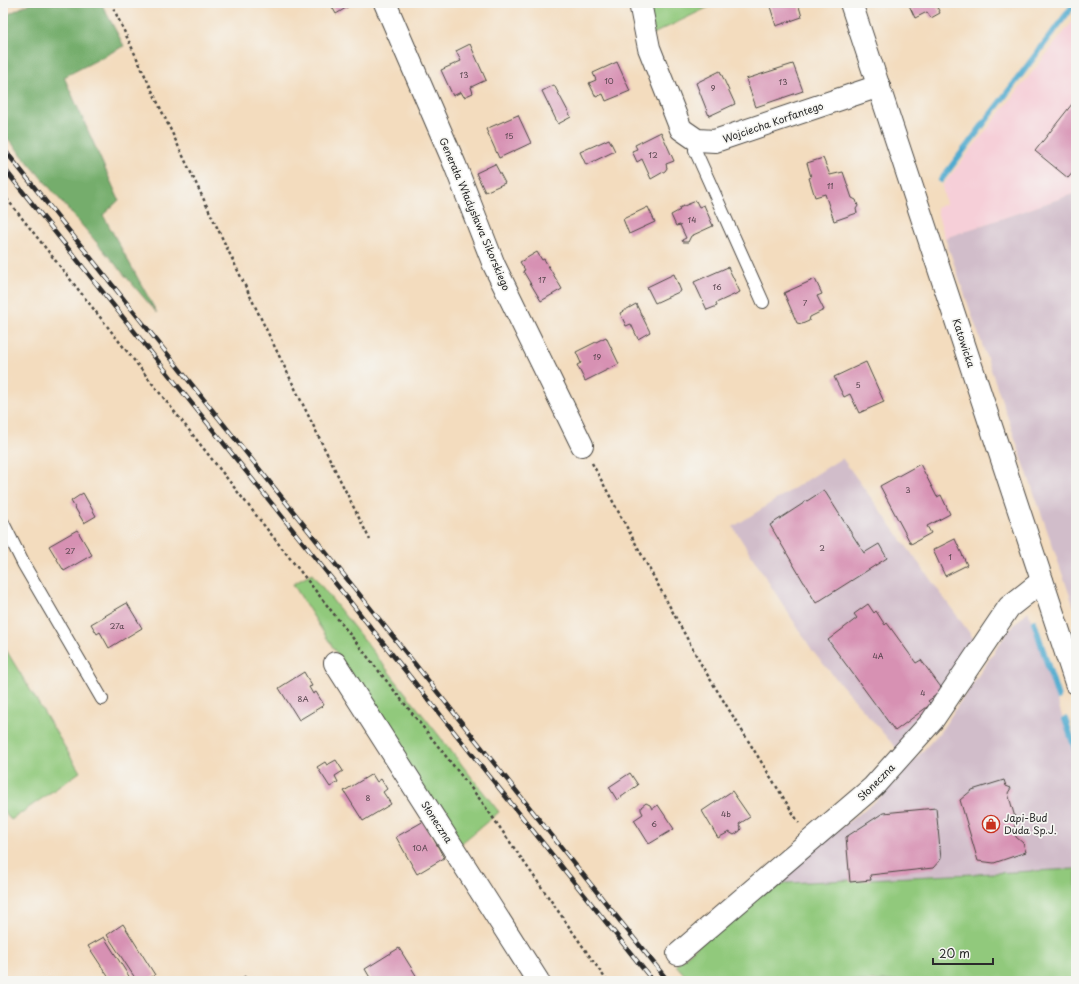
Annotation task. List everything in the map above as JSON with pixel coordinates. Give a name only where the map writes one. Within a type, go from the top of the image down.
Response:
[{"type":"street","name":"Generała Władysława Sikorskiego","points":[[385,3],[455,165],[494,265],[582,445]]},
{"type":"street","points":[[640,3],[649,48],[681,129],[697,140]]},
{"type":"street","name":"Katowicka","points":[[851,3],[1076,683]]},
{"type":"street","name":"Wojciecha Korfantego","points":[[697,140],[714,141],[879,86]]},
{"type":"street","name":"Słoneczna","points":[[678,954],[874,787],[932,721],[1009,607],[1042,581]]},
{"type":"street","name":"Słoneczna","points":[[335,663],[538,981]]},
{"type":"lane","points":[[697,140],[695,150],[763,302]]},
{"type":"lane","points":[[3,523],[24,565],[102,699]]},
{"type":"path","points":[[111,3],[304,409],[370,540]]},
{"type":"path","points":[[3,194],[482,802],[607,981]]},
{"type":"path","points":[[582,445],[702,666],[811,842]]},
{"type":"shaded area","points":[[1076,17],[1076,193],[945,238],[936,208],[946,204],[942,186]]},
{"type":"shaded area","points":[[1076,193],[1076,613],[945,238]]},
{"type":"shaded area","points":[[842,458],[979,646],[902,755],[814,653],[733,527]]},
{"type":"shaded area","points":[[1028,611],[1076,759],[1076,869],[767,884],[882,796],[940,732],[1009,630]]},
{"type":"green space","points":[[30,3],[101,3],[124,46],[64,77],[119,200],[103,215],[157,313],[3,133],[3,17]]},
{"type":"green space","points":[[645,3],[714,3],[715,4],[649,36]]},
{"type":"green space","points":[[312,574],[499,812],[458,846],[293,584]]},
{"type":"green space","points":[[3,645],[80,772],[11,820],[3,809]]},
{"type":"green space","points":[[1076,869],[1076,981],[690,981],[676,965],[767,884]]},
{"type":"building","points":[[330,3],[354,3],[336,14]]},
{"type":"building","points":[[769,3],[798,3],[802,17],[776,26]]},
{"type":"building","points":[[908,3],[946,3],[937,7],[940,13],[931,18],[927,12],[915,18]]},
{"type":"building","points":[[470,44],[486,80],[471,87],[473,93],[464,97],[461,92],[453,96],[441,70],[461,61],[456,51]]},
{"type":"building","points":[[617,62],[630,91],[606,101],[603,94],[596,97],[589,83],[596,80],[593,73]]},
{"type":"building","points":[[793,64],[803,91],[756,107],[746,79]]},
{"type":"building","points":[[720,71],[735,104],[709,116],[696,83]]},
{"type":"building","points":[[554,85],[571,117],[558,124],[542,91]]},
{"type":"building","points":[[1076,99],[1076,169],[1068,178],[1035,151]]},
{"type":"building","points":[[518,115],[531,143],[499,158],[486,129]]},
{"type":"building","points":[[661,132],[674,161],[666,164],[667,168],[665,171],[651,179],[642,159],[637,162],[632,151],[637,149],[635,145]]},
{"type":"building","points":[[609,139],[615,151],[586,165],[580,152]]},
{"type":"building","points":[[823,158],[830,175],[843,172],[852,198],[856,200],[858,206],[856,209],[857,213],[834,221],[825,194],[815,197],[809,178],[811,177],[807,163]]},
{"type":"building","points":[[495,164],[505,183],[485,192],[476,173]]},
{"type":"building","points":[[696,201],[699,207],[704,205],[713,226],[691,236],[688,242],[683,242],[682,240],[686,238],[680,225],[676,226],[671,215],[680,210],[679,208]]},
{"type":"building","points":[[648,207],[655,222],[629,234],[623,219]]},
{"type":"building","points":[[537,252],[542,260],[544,259],[562,289],[541,301],[523,271],[525,270],[520,262]]},
{"type":"building","points":[[728,267],[740,292],[716,303],[717,306],[707,310],[694,282]]},
{"type":"building","points":[[674,274],[681,291],[655,303],[647,287]]},
{"type":"building","points":[[815,279],[822,294],[817,296],[824,310],[810,317],[809,321],[802,324],[797,323],[784,293]]},
{"type":"building","points":[[636,304],[650,332],[638,339],[631,324],[626,326],[620,313]]},
{"type":"building","points":[[606,337],[619,364],[585,381],[577,365],[581,363],[576,352]]},
{"type":"building","points":[[866,362],[884,402],[859,413],[850,394],[844,397],[834,377]]},
{"type":"building","points":[[920,464],[937,497],[941,495],[950,514],[927,526],[931,533],[911,544],[880,486]]},
{"type":"building","points":[[824,490],[864,553],[879,544],[887,558],[816,603],[770,525]]},
{"type":"building","points":[[83,493],[96,516],[84,523],[71,501]]},
{"type":"building","points":[[77,530],[92,555],[64,571],[49,546]]},
{"type":"building","points":[[955,539],[967,565],[945,576],[933,550]]},
{"type":"building","points":[[127,603],[142,628],[109,648],[100,632],[97,634],[91,624]]},
{"type":"building","points":[[868,604],[874,613],[876,611],[885,625],[887,623],[916,663],[921,660],[943,690],[928,701],[931,704],[895,731],[828,640],[857,618],[854,614]]},
{"type":"building","points":[[304,672],[312,686],[309,687],[313,694],[316,692],[324,705],[299,720],[279,688]]},
{"type":"building","points":[[336,760],[343,771],[335,776],[338,782],[330,787],[317,767],[325,762],[327,765]]},
{"type":"building","points":[[630,773],[638,785],[617,800],[609,787]]},
{"type":"building","points":[[372,774],[377,782],[381,779],[387,789],[383,792],[391,804],[363,821],[344,791]]},
{"type":"building","name":"Japi-Bud Duda Sp.J.","points":[[1004,780],[1006,786],[1011,788],[1008,793],[1016,821],[1014,828],[1016,837],[1023,843],[1026,852],[994,863],[978,861],[960,800],[972,790]]},
{"type":"building","points":[[732,791],[750,817],[739,824],[741,828],[740,831],[734,835],[729,832],[718,838],[702,811]]},
{"type":"building","points":[[646,803],[650,805],[652,809],[658,805],[674,829],[649,844],[634,820],[643,814],[641,807]]},
{"type":"building","points":[[936,808],[941,859],[933,868],[870,875],[871,880],[850,882],[846,837],[883,813]]},
{"type":"building","points":[[424,821],[444,858],[417,874],[396,837]]},
{"type":"building","points":[[123,924],[155,975],[145,981],[137,981],[107,935]]},
{"type":"building","points":[[104,937],[132,981],[111,981],[88,946]]},
{"type":"building","points":[[399,948],[417,977],[411,981],[372,981],[365,969]]},
{"type":"building","points":[[245,976],[248,981],[236,981]]},
{"type":"waterway","points":[[941,180],[1075,3]]},
{"type":"waterway","points":[[1034,622],[1058,697]]},
{"type":"waterway","points":[[1065,719],[1076,752]]},
{"type":"railway","points":[[3,148],[668,981]]},
{"type":"railway","points":[[3,167],[653,981]]},
{"type":"place","name":"Japi-Bud Duda Sp.J.","points":[[991,824]]}]
